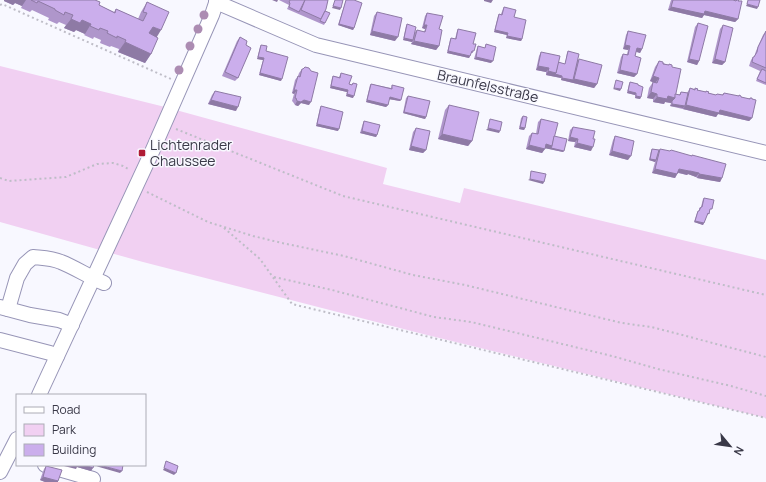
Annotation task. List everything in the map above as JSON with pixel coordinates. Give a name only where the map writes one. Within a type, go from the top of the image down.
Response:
[{"type":"street","points":[[39,394],[72,325],[98,281],[141,188],[154,148],[212,15],[216,1]]},
{"type":"street","name":"Braunfelsstraße","points":[[216,1],[316,45],[765,149]]},
{"type":"street","points":[[72,325],[59,320],[30,315],[4,308],[25,264],[33,257],[47,258],[61,262],[98,281]]},
{"type":"street","points":[[0,340],[57,356]]},
{"type":"street","points":[[0,472],[15,448]]},
{"type":"street","points":[[48,466],[93,479]]},
{"type":"path","points":[[0,5],[2,4],[172,79]]},
{"type":"path","points":[[175,129],[343,196],[766,295]]},
{"type":"path","points":[[0,178],[9,181],[66,177],[97,164],[113,163],[130,170],[141,188],[208,222],[252,236],[282,244],[344,256],[414,275],[472,287],[622,323],[651,327],[766,357]]},
{"type":"path","points":[[223,227],[260,259],[292,304],[766,418]]},
{"type":"path","points":[[273,277],[332,290],[434,317],[471,322],[612,356],[766,396]]},
{"type":"green space","points":[[0,66],[165,107],[387,168],[383,184],[460,203],[464,188],[766,260],[766,418],[423,334],[143,262],[0,222]]},
{"type":"building","points":[[31,0],[95,0],[100,2],[99,5],[115,13],[116,9],[143,21],[147,13],[143,12],[147,2],[169,12],[161,30],[153,27],[149,33],[158,38],[151,54],[125,42],[126,40],[117,36],[117,38],[107,33],[108,31],[100,28],[99,30],[82,20],[80,23],[71,19],[73,15],[65,12],[64,15],[38,1],[37,3]]},
{"type":"building","points":[[290,0],[305,0],[299,12],[289,7]]},
{"type":"building","points":[[305,0],[328,0],[326,9],[321,19],[301,10]]},
{"type":"building","points":[[335,0],[343,0],[341,8],[333,6]]},
{"type":"building","points":[[346,0],[354,0],[362,3],[354,28],[339,24]]},
{"type":"building","points":[[673,0],[742,1],[738,19],[705,11],[704,14],[671,7]]},
{"type":"building","points":[[748,0],[760,0],[758,7],[747,4]]},
{"type":"building","points":[[504,7],[516,10],[514,17],[526,20],[522,39],[507,36],[508,33],[495,30],[499,14],[502,15]]},
{"type":"building","points":[[325,11],[330,13],[325,23],[320,21]]},
{"type":"building","points":[[377,12],[402,18],[398,37],[372,31]]},
{"type":"building","points":[[427,13],[443,16],[439,29],[442,30],[439,46],[414,41],[417,30],[425,32],[427,25],[424,25]]},
{"type":"building","points":[[698,23],[708,26],[699,61],[689,59]]},
{"type":"building","points":[[407,24],[416,27],[413,40],[404,38]]},
{"type":"building","points":[[723,25],[733,28],[725,62],[715,59]]},
{"type":"building","points":[[458,29],[476,33],[473,44],[476,44],[474,51],[472,51],[470,56],[448,51],[451,38],[456,39]]},
{"type":"building","points":[[628,31],[646,35],[642,49],[637,48],[635,56],[641,58],[637,74],[620,70],[623,54],[628,55],[630,46],[625,45]]},
{"type":"building","points":[[766,31],[766,68],[752,62]]},
{"type":"building","points":[[240,37],[247,41],[246,45],[251,48],[238,78],[225,72]]},
{"type":"building","points":[[486,44],[496,47],[493,61],[476,57],[478,46],[485,48]]},
{"type":"building","points":[[261,45],[267,46],[266,51],[288,57],[282,79],[260,73],[264,58],[258,57]]},
{"type":"building","points":[[568,51],[579,54],[573,80],[562,78],[562,76],[555,74],[558,62],[565,64]]},
{"type":"building","points":[[541,52],[560,56],[556,73],[548,71],[549,68],[538,66]]},
{"type":"building","points":[[579,59],[602,65],[597,84],[574,79]]},
{"type":"building","points":[[659,61],[663,62],[663,64],[669,64],[672,65],[672,67],[681,69],[675,98],[668,96],[667,99],[657,97],[657,94],[651,92],[653,82],[657,83],[659,78],[653,76]]},
{"type":"building","points":[[305,67],[318,73],[311,102],[304,100],[301,102],[297,101],[295,98],[297,90],[294,90],[298,76],[300,77],[302,69]]},
{"type":"building","points":[[762,69],[766,71],[766,83],[757,79]]},
{"type":"building","points":[[341,73],[352,76],[349,84],[357,84],[354,96],[347,94],[348,90],[331,86],[333,76],[340,78]]},
{"type":"building","points":[[616,80],[623,82],[621,89],[614,88]]},
{"type":"building","points":[[630,82],[643,87],[641,97],[636,96],[636,93],[628,91]]},
{"type":"building","points":[[371,84],[392,89],[392,85],[404,88],[401,100],[390,97],[388,105],[367,100]]},
{"type":"building","points":[[690,88],[695,90],[695,88],[698,89],[697,90],[706,91],[716,95],[723,95],[724,93],[739,95],[750,99],[752,98],[756,100],[752,118],[720,110],[719,113],[686,105]]},
{"type":"building","points":[[215,91],[241,97],[238,107],[211,100]]},
{"type":"building","points":[[681,92],[688,93],[685,106],[672,104],[675,94],[680,95]]},
{"type":"building","points":[[408,96],[430,101],[426,117],[404,112]]},
{"type":"building","points":[[449,105],[479,112],[472,141],[442,134]]},
{"type":"building","points":[[321,106],[343,112],[339,129],[317,124]]},
{"type":"building","points":[[523,116],[527,117],[525,128],[520,127]]},
{"type":"building","points":[[490,119],[502,122],[500,131],[488,128]]},
{"type":"building","points":[[541,119],[558,123],[552,146],[546,144],[545,149],[529,145],[532,133],[538,134]]},
{"type":"building","points":[[364,121],[380,125],[377,135],[362,131]]},
{"type":"building","points":[[573,127],[595,131],[593,147],[577,143],[578,139],[570,137]]},
{"type":"building","points":[[416,128],[430,131],[426,150],[411,146]]},
{"type":"building","points":[[554,136],[567,139],[564,151],[551,148]]},
{"type":"building","points":[[615,136],[634,141],[631,156],[612,151]]},
{"type":"building","points":[[652,149],[659,150],[656,160],[650,159]]},
{"type":"building","points":[[660,149],[671,150],[726,164],[722,178],[679,169],[677,174],[655,169]]},
{"type":"building","points":[[531,171],[546,174],[544,182],[530,179]]},
{"type":"building","points":[[704,198],[714,200],[712,209],[710,209],[704,223],[695,221],[698,211],[702,207]]},
{"type":"building","points":[[166,461],[178,466],[176,473],[164,468]]},
{"type":"building","points":[[46,466],[62,470],[58,481],[43,477]]},
{"type":"building","points":[[103,466],[123,466],[122,471]]},
{"type":"place","name":"Lichtenrader Chaussee","points":[[142,153]]}]
